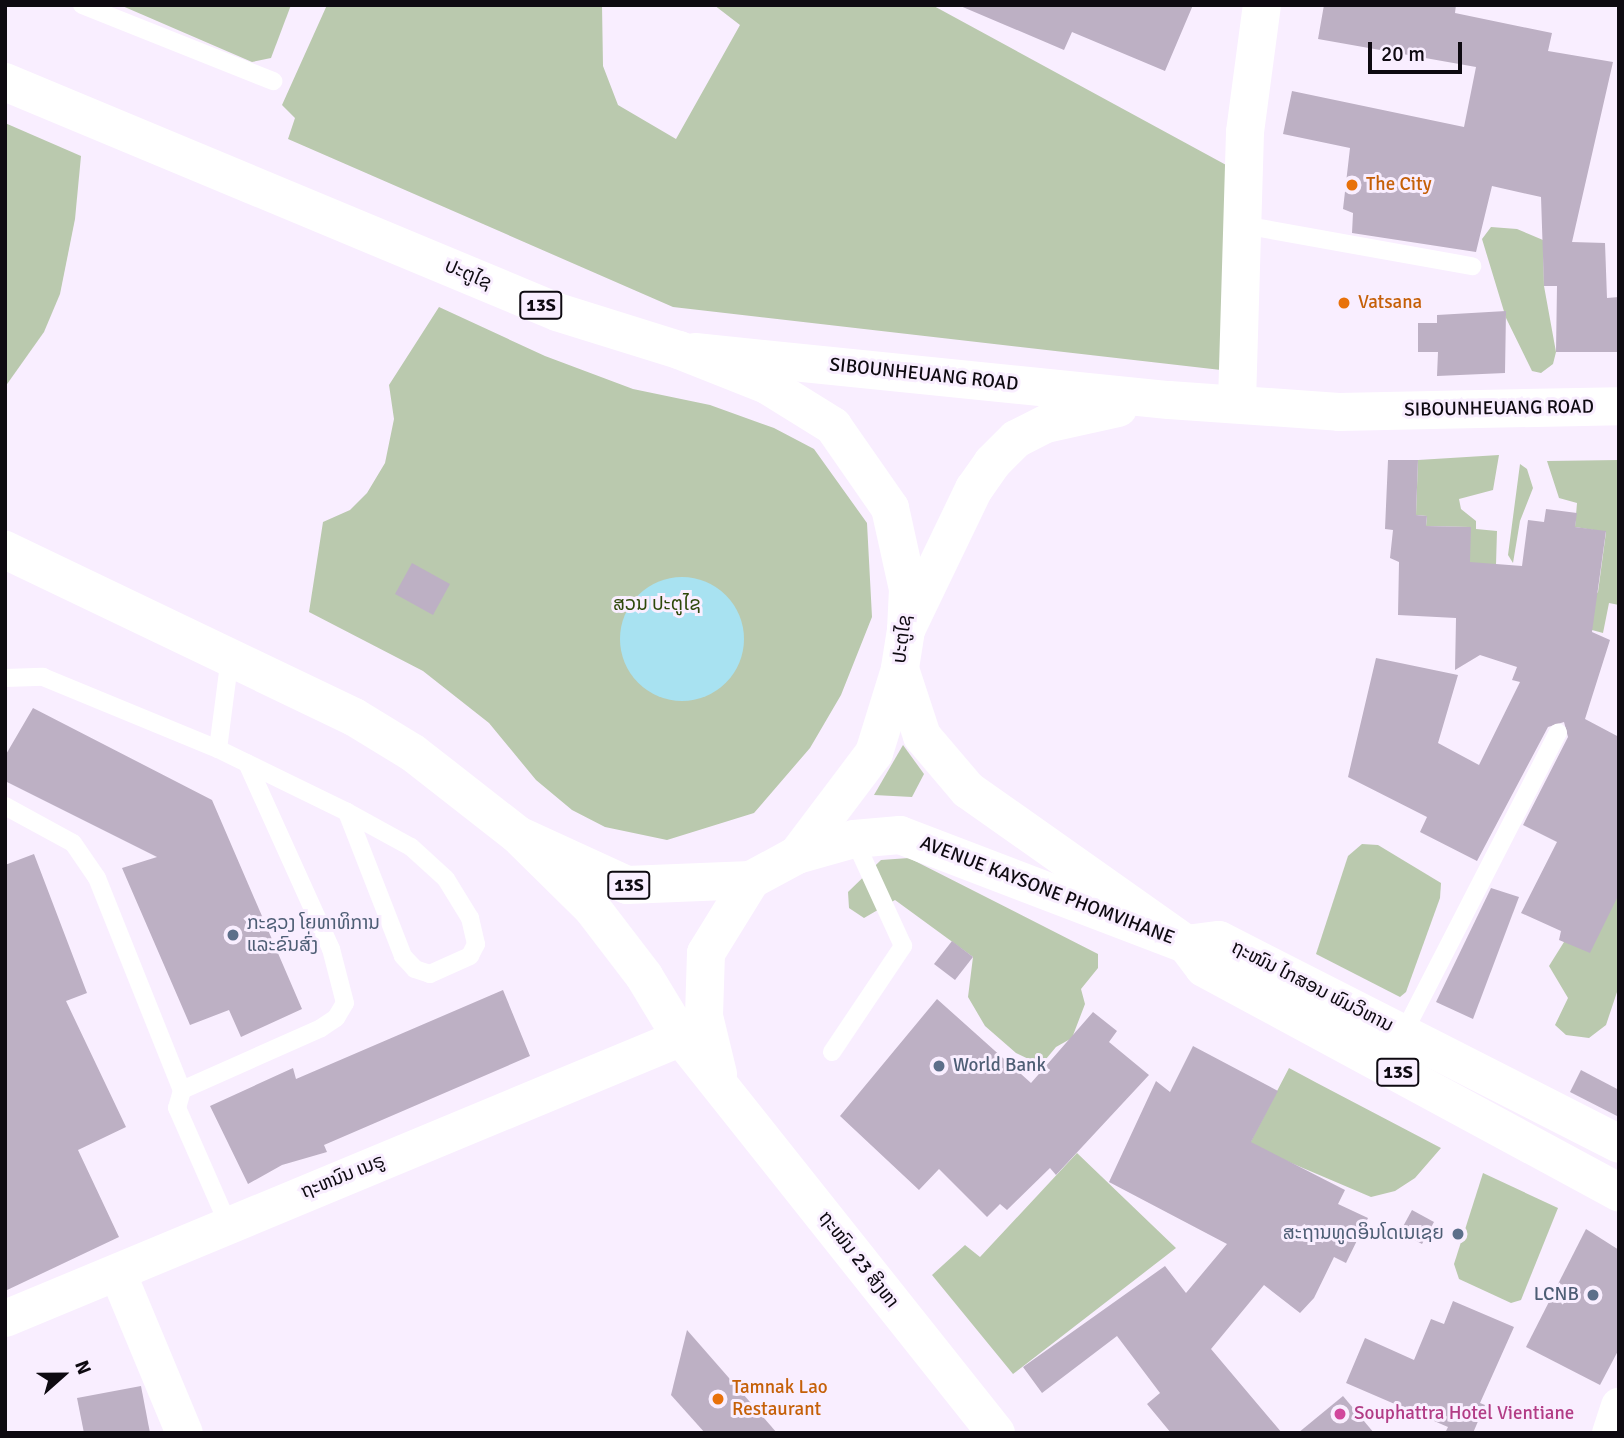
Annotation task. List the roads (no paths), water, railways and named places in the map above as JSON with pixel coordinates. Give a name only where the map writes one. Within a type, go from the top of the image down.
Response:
[{"type":"main road","points":[[1237,402],[1245,132],[1262,5]]},
{"type":"main road","name":"ປະຕູໄຊ","points":[[5,82],[557,312],[679,350],[767,384],[833,426],[890,508],[908,589],[906,630],[900,668],[874,752],[797,855],[751,880],[627,885],[518,835],[413,753],[354,717],[5,550]]},
{"type":"main road","name":"SIBOUNHEUANG ROAD","points":[[679,350],[1169,400],[1237,402],[1339,412],[1619,407]]},
{"type":"main road","name":"SIBOUNHEUANG ROAD","points":[[906,630],[974,489],[1016,439],[1070,416],[1169,400]]},
{"type":"main road","name":"AVENUE KAYSONE PHOMVIHANE","points":[[900,668],[922,736],[968,790],[1186,944]]},
{"type":"main road","name":"ຖະໜົນ 23 ສິງຫາ","points":[[518,835],[592,908],[644,976],[681,1037],[996,1433]]},
{"type":"main road","name":"AVENUE KAYSONE PHOMVIHANE","points":[[797,855],[854,839],[900,835],[1186,944]]},
{"type":"main road","name":"ຖະໜົນ 23 ສິງຫາ","points":[[721,1087],[704,1016],[706,953],[751,880]]},
{"type":"main road","name":"ຖະໜົນ ໄກສອນ ພົມວິຫານ","points":[[1619,1144],[1219,940],[1186,944],[1204,968],[1619,1192]]},
{"type":"main road","points":[[1419,1042],[1421,1085]]},
{"type":"street","name":"ຖະຫນົນ ເນຣູ","points":[[5,1318],[681,1037]]},
{"type":"street","points":[[117,1272],[184,1433]]},
{"type":"street","points":[[1610,1433],[1619,1405]]},
{"type":"lane","points":[[82,5],[273,81]]},
{"type":"lane","points":[[1243,225],[1472,265]]},
{"type":"lane","points":[[218,750],[230,657]]},
{"type":"lane","points":[[5,678],[43,677],[247,763],[347,812],[411,847],[446,879],[476,933],[470,956],[430,974],[415,969],[403,956],[347,812]]},
{"type":"lane","points":[[1419,1042],[1558,732]]},
{"type":"lane","points":[[182,1090],[321,1028],[336,1018],[345,1003],[331,949],[247,763]]},
{"type":"lane","points":[[5,806],[73,843],[97,878],[182,1090],[177,1108],[228,1224]]},
{"type":"lane","points":[[832,1052],[903,946],[854,839]]},
{"type":"water","points":[[682,577],[706,581],[726,595],[740,615],[744,639],[740,663],[726,683],[706,697],[682,701],[658,697],[638,683],[624,663],[620,639],[624,615],[638,595],[658,581]]},
{"type":"place","name":"The City","points":[[1352,185]]},
{"type":"place","name":"Vatsana","points":[[1344,303]]},
{"type":"place","name":"ກະຊວງ ໂຍທາທິການ ແລະຂົນສົ່ງ","points":[[233,935]]},
{"type":"place","name":"World Bank","points":[[939,1066]]},
{"type":"place","name":"ສະຖານທູດອິນໂດເນເຊຍ","points":[[1458,1234]]},
{"type":"place","name":"LCNB","points":[[1593,1295]]},
{"type":"place","name":"Tamnak Lao Restaurant","points":[[718,1399]]},
{"type":"place","name":"Souphattra Hotel Vientiane","points":[[1340,1414]]},
{"type":"park label","name":"ສວນ ປະຕູໄຊ","points":[[657,605]]}]
